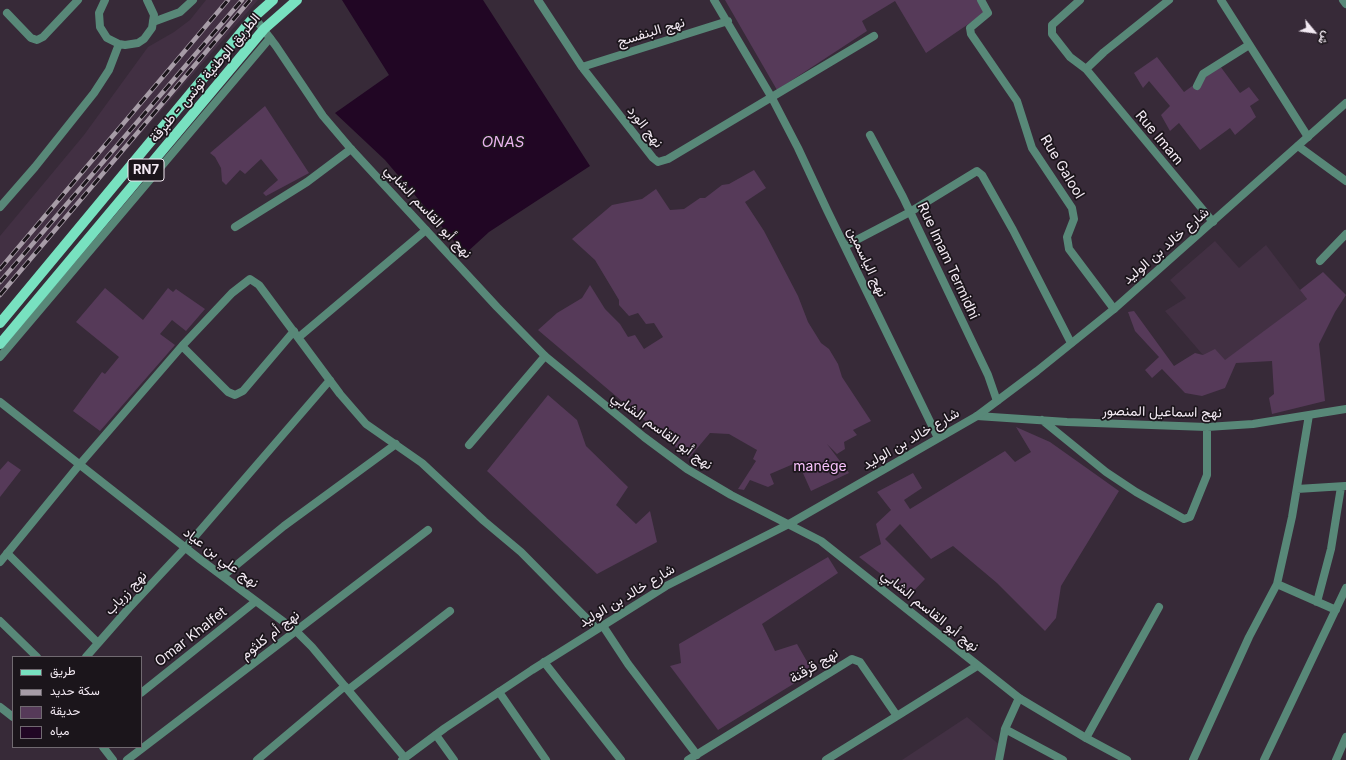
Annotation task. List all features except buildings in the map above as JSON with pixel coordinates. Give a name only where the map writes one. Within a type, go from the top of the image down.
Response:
[{"type":"main road","name":"الطريق الوطنية تونس - طبرقة","points":[[0,323],[254,17],[273,0]]},
{"type":"main road","name":"الطريق الوطنية تونس - طبرقة","points":[[0,344],[264,29],[297,0]]},
{"type":"street","points":[[7,13],[31,38],[37,40],[43,37],[78,0]]},
{"type":"street","points":[[105,0],[98,14],[100,27],[107,38],[118,44],[132,45],[144,39],[152,28],[153,22],[150,3]]},
{"type":"street","points":[[153,22],[180,12],[193,0]]},
{"type":"street","name":"نهج الورد","points":[[538,0],[582,67],[653,158],[658,162],[668,159],[722,125],[772,98]]},
{"type":"street","name":"نهج الياسمين","points":[[714,0],[728,21],[772,98],[798,148],[938,438]]},
{"type":"street","name":"Rue Galool","points":[[981,0],[988,13],[970,28],[971,34],[1018,101],[1032,148],[1072,208],[1074,219],[1067,237],[1068,248],[1114,309]]},
{"type":"street","name":"Rue Imam","points":[[1080,0],[1052,25],[1051,30],[1059,44],[1070,57],[1086,69],[1213,222]]},
{"type":"street","points":[[1086,69],[1104,52],[1169,0]]},
{"type":"street","points":[[1221,0],[1308,137]]},
{"type":"street","points":[[1343,0],[1346,4]]},
{"type":"street","name":"نهج أبو القاسم الشابي","points":[[254,17],[264,29],[323,116],[351,149],[545,356],[644,437],[687,469],[731,495],[815,537],[836,552],[976,666],[1019,698],[1086,738],[1115,758],[1127,760]]},
{"type":"street","name":"نهج البنفسج","points":[[582,67],[728,21]]},
{"type":"street","points":[[772,98],[874,36]]},
{"type":"street","points":[[0,357],[270,38]]},
{"type":"street","points":[[0,207],[35,167],[94,93],[109,70],[118,44]]},
{"type":"street","points":[[1197,86],[1203,74],[1249,45]]},
{"type":"street","name":"شارع خالد بن الوليد","points":[[404,759],[436,735],[544,662],[666,586],[789,524],[977,416],[1114,309],[1346,103]]},
{"type":"street","name":"Rue Imam Termidhi","points":[[870,135],[910,212],[988,375],[997,401]]},
{"type":"street","points":[[1298,146],[1346,181]]},
{"type":"street","points":[[235,227],[307,182],[351,149]]},
{"type":"street","points":[[845,246],[910,212],[973,172],[980,173],[1012,230],[1071,344]]},
{"type":"street","points":[[182,346],[228,392],[235,395],[243,390],[297,334],[426,230]]},
{"type":"street","points":[[1320,261],[1346,234]]},
{"type":"street","points":[[0,562],[80,464],[182,346],[232,293],[250,279],[259,285],[297,334],[340,394],[366,424],[422,463],[463,502],[536,565],[600,628],[697,755]]},
{"type":"street","points":[[469,444],[545,356]]},
{"type":"street","name":"نهج زرياب","points":[[87,656],[185,548],[330,380]]},
{"type":"street","name":"نهج علي بن عياد","points":[[0,402],[185,548],[296,631],[346,688],[404,759]]},
{"type":"street","name":"نهج اسماعيل المنصور","points":[[977,416],[1207,427],[1253,424],[1346,409]]},
{"type":"street","points":[[1193,760],[1249,637],[1277,584],[1288,540],[1310,415]]},
{"type":"street","points":[[1042,420],[1106,472],[1136,492],[1184,520],[1190,517],[1207,475],[1207,427]]},
{"type":"street","points":[[223,576],[284,526],[396,444]]},
{"type":"street","points":[[1296,489],[1343,487],[1331,549],[1318,602]]},
{"type":"street","name":"نهج أم كلثوم","points":[[127,760],[428,530]]},
{"type":"street","points":[[7,553],[98,643]]},
{"type":"street","points":[[1277,584],[1336,610]]},
{"type":"street","points":[[1264,760],[1346,588]]},
{"type":"street","name":"Omar Khalfet","points":[[142,692],[256,601]]},
{"type":"street","points":[[1086,738],[1159,607]]},
{"type":"street","points":[[257,760],[346,688],[450,611]]},
{"type":"street","points":[[0,621],[36,656]]},
{"type":"street","name":"نهج قرقنة","points":[[688,760],[852,659],[860,662],[897,716]]},
{"type":"street","points":[[544,662],[621,760]]},
{"type":"street","points":[[826,760],[976,666]]},
{"type":"street","points":[[500,692],[546,760]]},
{"type":"street","points":[[999,760],[1005,729],[1019,698]]},
{"type":"street","points":[[0,706],[12,716]]},
{"type":"street","points":[[1005,729],[1063,760]]},
{"type":"street","points":[[436,735],[454,760]]},
{"type":"street","points":[[1336,760],[1346,737]]},
{"type":"street","points":[[105,748],[113,760]]},
{"type":"shaded area","points":[[206,0],[258,0],[67,218],[0,299],[0,236],[84,135],[148,47],[174,32],[190,20]]},
{"type":"shaded area","points":[[1215,241],[1239,268],[1266,245],[1307,299],[1225,361],[1203,355],[1165,311],[1186,298],[1170,280]]},
{"type":"shaded area","points":[[967,717],[1002,747],[997,760],[902,760]]},
{"type":"green space","points":[[725,0],[978,0],[986,12],[926,53],[895,1],[862,21],[867,31],[777,90]]},
{"type":"green space","points":[[1157,57],[1184,92],[1220,66],[1240,93],[1249,87],[1259,100],[1250,106],[1256,117],[1235,135],[1230,128],[1200,150],[1179,123],[1170,131],[1161,115],[1170,106],[1149,81],[1143,88],[1134,73]]},
{"type":"green space","points":[[265,106],[309,173],[266,196],[263,193],[278,180],[261,159],[245,174],[240,170],[226,185],[222,181],[221,168],[215,157],[210,153]]},
{"type":"green space","name":"manége","points":[[754,170],[766,188],[745,202],[764,231],[798,296],[808,322],[821,343],[829,349],[838,364],[842,377],[871,421],[853,430],[857,435],[844,442],[845,449],[837,454],[827,444],[849,473],[811,491],[798,462],[770,474],[774,484],[768,487],[750,480],[744,490],[738,489],[756,461],[753,459],[757,450],[729,434],[710,433],[689,458],[538,330],[557,313],[582,298],[590,285],[605,309],[620,324],[628,337],[635,335],[644,349],[663,337],[654,323],[646,324],[638,313],[629,316],[619,305],[619,300],[595,260],[572,239],[612,205],[642,199],[656,189],[670,210],[684,209],[700,198],[705,198],[722,185],[729,184]]},
{"type":"green space","points":[[1323,272],[1346,295],[1335,312],[1319,344],[1325,401],[1272,414],[1269,398],[1274,394],[1272,361],[1236,363],[1225,388],[1202,396],[1185,393],[1162,369],[1152,378],[1145,370],[1159,357],[1135,331],[1128,312],[1134,311],[1174,366],[1195,353],[1203,355],[1215,349],[1225,360],[1307,299],[1300,290]]},
{"type":"green space","points":[[105,288],[143,320],[168,288],[173,292],[176,289],[205,309],[186,331],[172,320],[160,334],[175,345],[100,431],[73,411],[102,372],[105,374],[119,357],[76,322]]},
{"type":"green space","points":[[548,395],[577,420],[586,446],[628,487],[616,505],[636,524],[650,511],[657,542],[597,574],[487,471]]},
{"type":"green space","points":[[1016,427],[1050,442],[1119,491],[1061,586],[1056,618],[1045,631],[997,583],[953,546],[931,559],[900,524],[885,539],[925,579],[909,596],[859,557],[881,544],[876,524],[891,510],[877,492],[913,473],[922,488],[904,500],[910,509],[1005,451],[1015,462],[1031,452]]},
{"type":"green space","points":[[8,461],[21,470],[0,497],[0,470]]},
{"type":"green space","points":[[828,557],[838,573],[762,624],[775,651],[797,644],[813,672],[718,730],[670,666],[681,663],[679,644]]},
{"type":"water","name":"ONAS","points":[[342,0],[483,0],[590,166],[489,232],[465,254],[385,160],[335,113],[389,75]]},
{"type":"railway","points":[[0,269],[228,0]]},
{"type":"railway","points":[[0,282],[242,0]]},
{"type":"railway","points":[[0,295],[250,0]]}]
